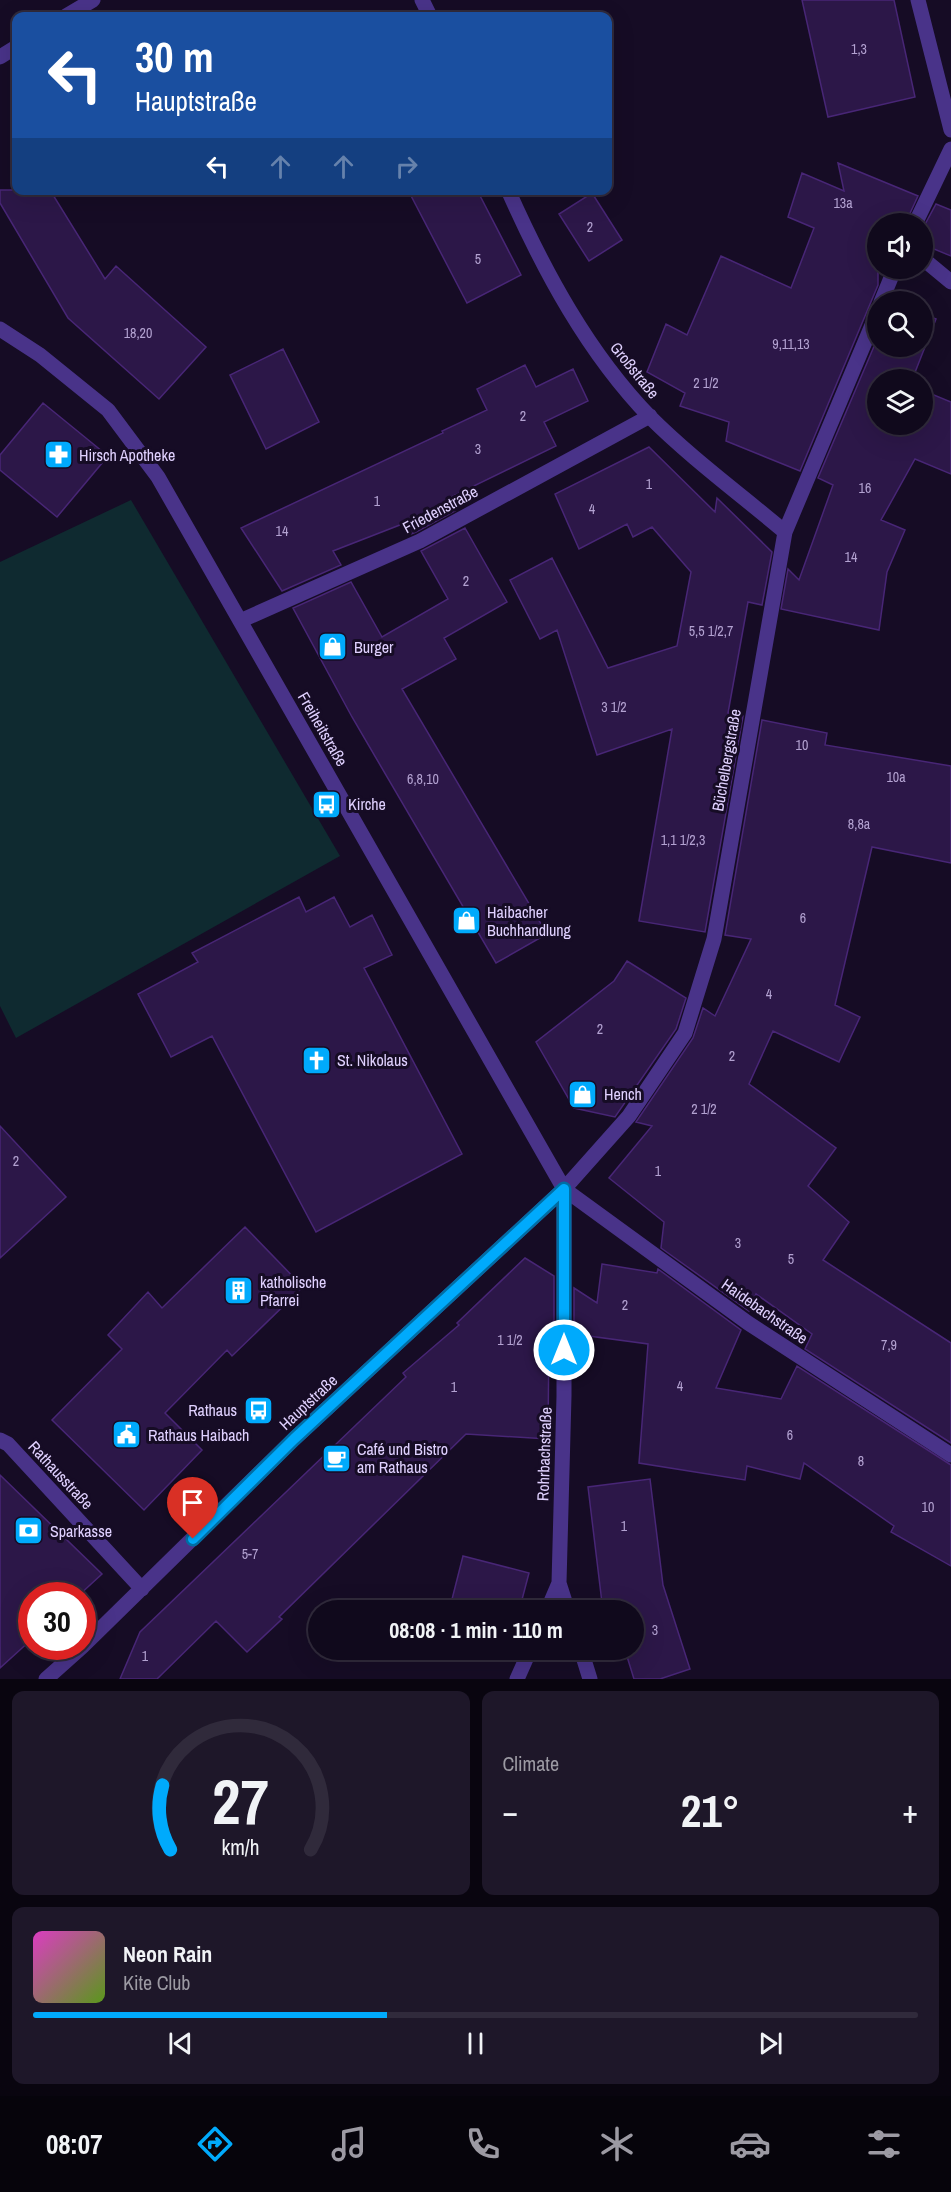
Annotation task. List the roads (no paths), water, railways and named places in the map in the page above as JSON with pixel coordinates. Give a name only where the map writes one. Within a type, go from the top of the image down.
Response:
[{"type":"street","points":[[73,12],[93,0]]},
{"type":"street","points":[[918,0],[951,130]]},
{"type":"street","points":[[920,213],[951,149]]},
{"type":"street","name":"Großstraße","points":[[510,195],[527,232],[585,337],[650,416],[785,532]]},
{"type":"street","points":[[933,267],[951,282]]},
{"type":"street","name":"Freiheitstraße","points":[[0,329],[40,355],[108,410],[158,477],[564,1189]]},
{"type":"street","name":"Büchelbergstraße","points":[[564,1189],[629,1116],[685,1033],[714,939],[785,532],[867,337]]},
{"type":"street","name":"Friedenstraße","points":[[240,621],[420,541],[650,416]]},
{"type":"street","name":"Haidebachstraße","points":[[564,1189],[748,1323],[951,1455]]},
{"type":"street","name":"Rohrbachstraße","points":[[564,1189],[564,1396],[559,1583],[564,1600]]},
{"type":"street","name":"Hauptstraße","points":[[96,1633],[294,1439],[564,1189]]},
{"type":"street","name":"Rathausstraße","points":[[0,1440],[8,1444],[142,1589]]},
{"type":"street","points":[[552,1600],[559,1583]]},
{"type":"street","name":"Hauptstraße","points":[[46,1679],[69,1660]]},
{"type":"street","points":[[517,1679],[526,1660]]},
{"type":"street","points":[[584,1660],[590,1679]]},
{"type":"street","points":[[66,1663],[68,1679]]},
{"type":"place","name":"Hirsch Apotheke","points":[[58,455]]},
{"type":"place","name":"Burger","points":[[333,647]]},
{"type":"place","name":"Kirche","points":[[327,804]]},
{"type":"place","name":"Haibacher Buchhandlung","points":[[466,921]]},
{"type":"place","name":"St. Nikolaus","points":[[316,1060]]},
{"type":"place","name":"Hench","points":[[583,1094]]},
{"type":"place","name":"katholische Pfarrei","points":[[239,1291]]},
{"type":"place","name":"Rathaus","points":[[258,1410]]},
{"type":"place","name":"Rathaus Haibach","points":[[127,1435]]},
{"type":"place","name":"Café und Bistro am Rathaus","points":[[336,1458]]},
{"type":"place","name":"Sparkasse","points":[[29,1531]]}]
